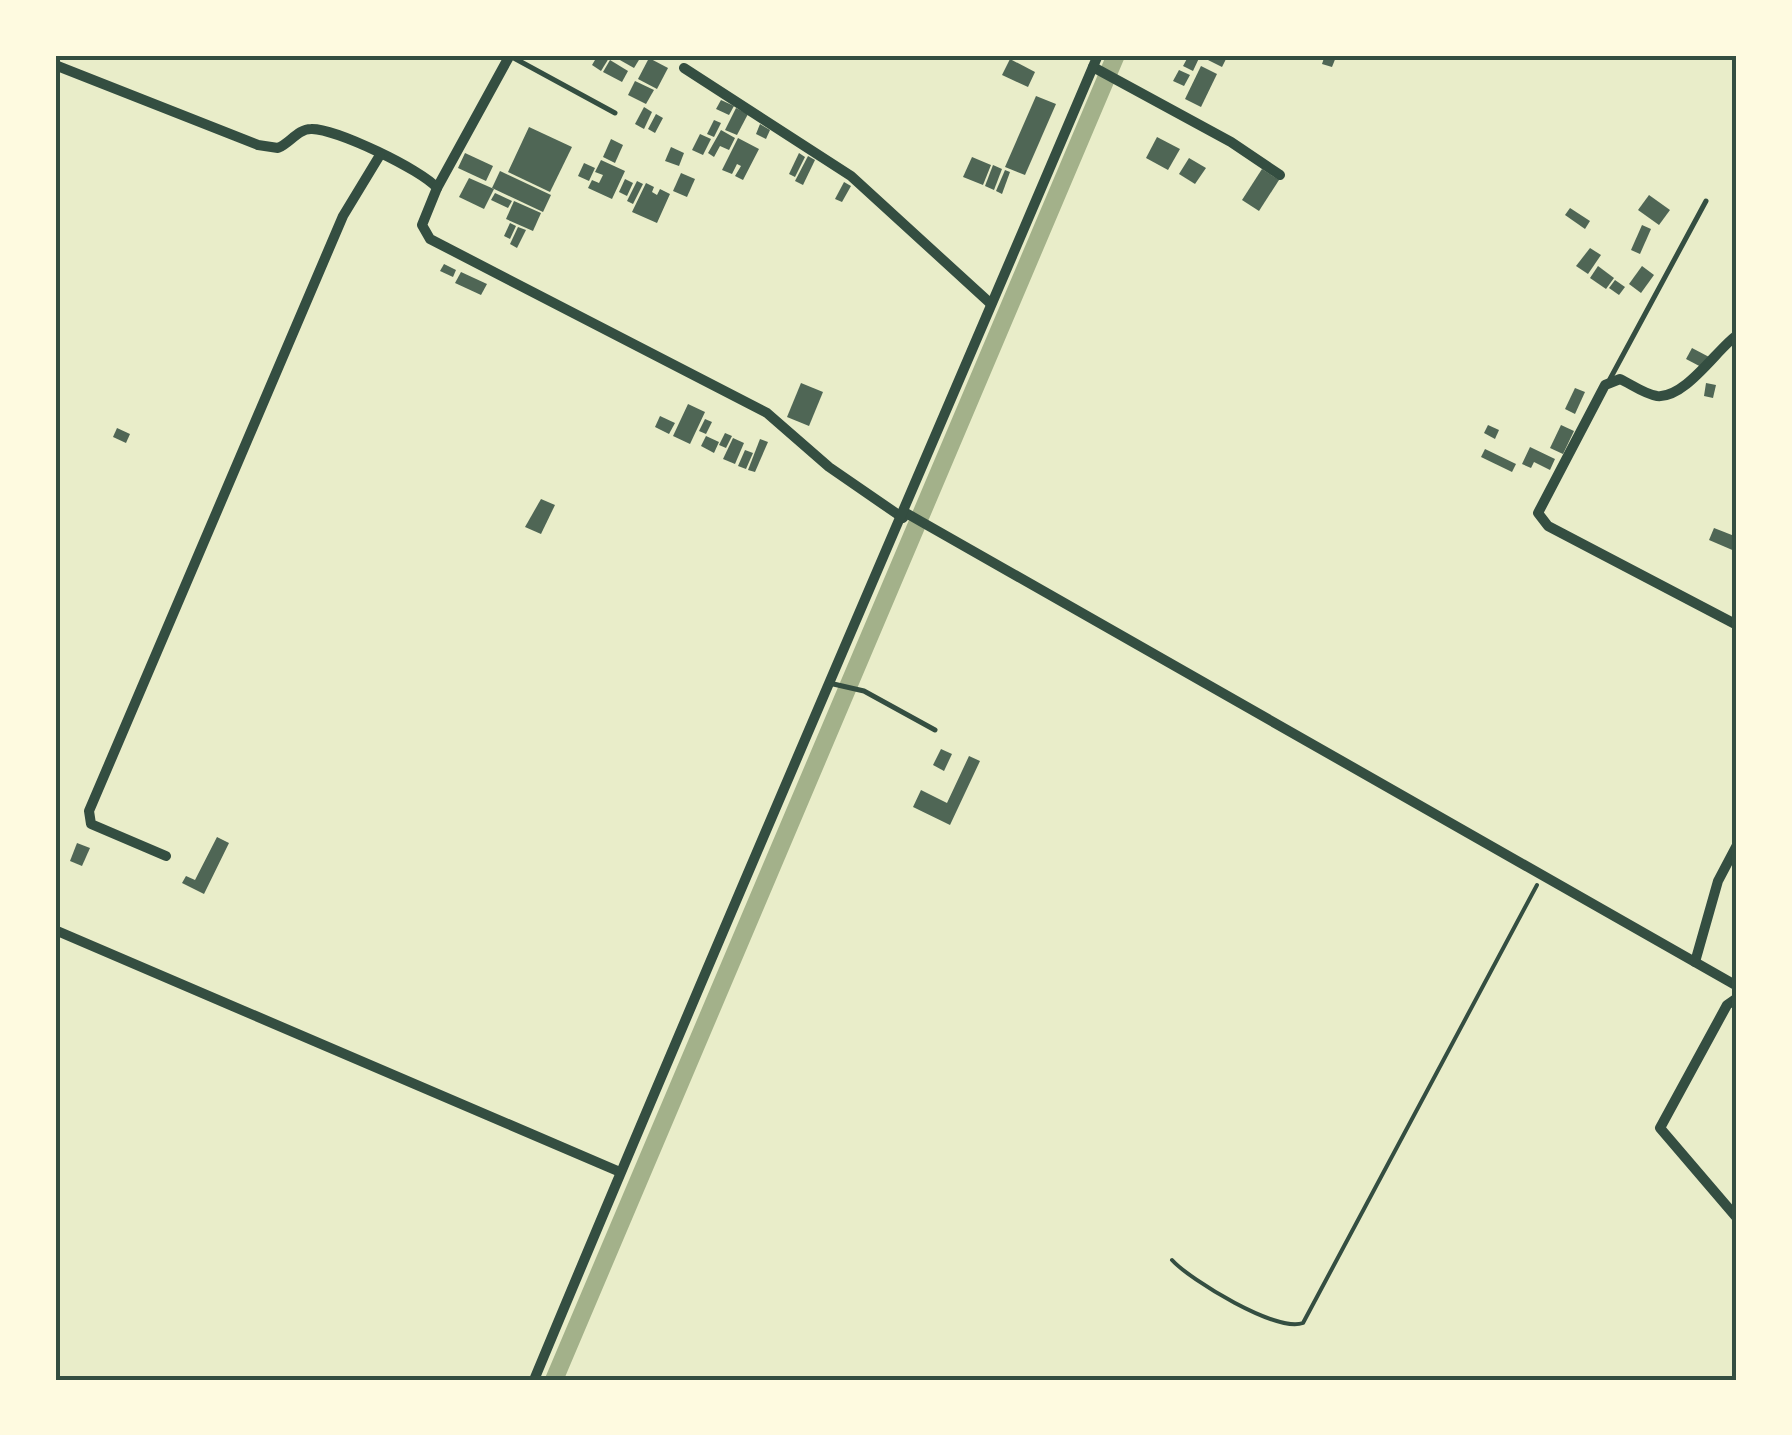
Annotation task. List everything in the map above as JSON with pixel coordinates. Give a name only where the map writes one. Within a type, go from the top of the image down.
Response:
[{"type":"street","points":[[74,55],[61,67],[269,148],[285,146],[302,130],[313,129],[419,173],[437,188]]},
{"type":"street","points":[[534,1380],[905,515],[990,302],[1096,69],[1098,55]]},
{"type":"street","points":[[510,56],[437,188],[422,225],[430,238],[767,413],[829,467],[930,530],[1737,986]]},
{"type":"street","points":[[684,68],[851,176],[990,302]]},
{"type":"street","points":[[1096,69],[1231,142],[1280,175]]},
{"type":"street","points":[[1737,106],[1737,118]]},
{"type":"street","points":[[166,856],[91,824],[89,811],[343,216],[380,155]]},
{"type":"street","points":[[1737,334],[1704,372],[1667,395],[1650,394],[1620,379],[1610,381],[1540,505],[1541,520],[1737,625]]},
{"type":"street","points":[[1695,962],[1718,881],[1737,845]]},
{"type":"street","points":[[55,930],[620,1172]]},
{"type":"street","points":[[1737,998],[1727,1005],[1660,1128],[1737,1218]]},
{"type":"lane","points":[[510,56],[614,112]]},
{"type":"lane","points":[[1610,381],[1706,202]]},
{"type":"lane","points":[[832,684],[854,688],[935,730]]},
{"type":"path","points":[[1172,1260],[1196,1283],[1286,1324],[1303,1323],[1541,877]]},
{"type":"building","points":[[598,55],[609,58],[601,71],[592,65]]},
{"type":"building","points":[[611,55],[642,55],[634,68]]},
{"type":"building","points":[[1189,55],[1228,55],[1222,67],[1200,56],[1193,71],[1183,66]]},
{"type":"building","points":[[1325,55],[1336,57],[1332,67],[1322,64]]},
{"type":"building","points":[[649,58],[668,68],[657,89],[638,79]]},
{"type":"building","points":[[1010,59],[1035,72],[1028,87],[1002,75]]},
{"type":"building","points":[[610,60],[628,71],[622,82],[603,72]]},
{"type":"building","points":[[1201,66],[1217,74],[1201,107],[1185,99]]},
{"type":"building","points":[[1179,70],[1190,75],[1184,86],[1173,81]]},
{"type":"building","points":[[635,81],[654,90],[646,104],[628,95]]},
{"type":"building","points":[[1036,96],[1056,104],[1025,175],[1005,167]]},
{"type":"building","points":[[721,100],[734,106],[729,115],[716,109]]},
{"type":"building","points":[[644,107],[652,112],[644,129],[635,124]]},
{"type":"building","points":[[736,108],[748,114],[737,135],[725,130]]},
{"type":"building","points":[[656,114],[663,118],[655,133],[648,129]]},
{"type":"building","points":[[714,120],[721,123],[714,137],[707,134]]},
{"type":"building","points":[[760,124],[770,130],[766,139],[756,134]]},
{"type":"building","points":[[529,127],[572,147],[550,192],[508,172]]},
{"type":"building","points":[[721,130],[735,138],[729,150],[720,146],[714,157],[708,153]]},
{"type":"building","points":[[700,134],[711,139],[703,155],[692,150]]},
{"type":"building","points":[[1157,137],[1180,149],[1168,170],[1146,158]]},
{"type":"building","points":[[738,138],[759,149],[743,180],[735,176],[741,166],[737,164],[732,174],[722,170]]},
{"type":"building","points":[[611,139],[623,145],[615,163],[603,157]]},
{"type":"building","points":[[671,147],[684,153],[679,166],[665,161]]},
{"type":"building","points":[[465,153],[493,166],[486,181],[458,168]]},
{"type":"building","points":[[799,153],[805,157],[795,177],[789,174]]},
{"type":"building","points":[[808,156],[815,160],[803,185],[795,181]]},
{"type":"building","points":[[972,157],[991,165],[983,185],[963,177]]},
{"type":"building","points":[[1189,158],[1206,168],[1195,184],[1179,174]]},
{"type":"building","points":[[601,160],[625,171],[612,199],[588,188],[592,180],[599,183],[603,175],[595,172]]},
{"type":"building","points":[[584,163],[595,168],[589,181],[578,176]]},
{"type":"building","points":[[993,165],[1002,169],[994,190],[985,186]]},
{"type":"building","points":[[1262,169],[1279,180],[1259,211],[1242,200]]},
{"type":"building","points":[[1005,170],[1010,172],[1002,194],[996,191]]},
{"type":"building","points":[[500,171],[551,195],[543,212],[492,188]]},
{"type":"building","points":[[681,173],[695,179],[687,197],[673,191]]},
{"type":"building","points":[[469,178],[494,189],[484,209],[459,197]]},
{"type":"building","points":[[625,179],[633,183],[627,196],[619,192]]},
{"type":"building","points":[[637,181],[643,184],[633,204],[627,201]]},
{"type":"building","points":[[844,182],[851,186],[842,202],[835,199]]},
{"type":"building","points":[[646,183],[654,187],[652,192],[657,195],[660,189],[670,194],[657,223],[632,212]]},
{"type":"building","points":[[495,193],[512,201],[508,208],[491,200]]},
{"type":"building","points":[[1649,195],[1670,210],[1659,225],[1638,210]]},
{"type":"building","points":[[514,201],[541,213],[533,231],[506,219]]},
{"type":"building","points":[[1570,208],[1590,221],[1585,229],[1565,215]]},
{"type":"building","points":[[510,223],[516,226],[510,239],[504,236]]},
{"type":"building","points":[[1642,225],[1651,229],[1640,254],[1631,250]]},
{"type":"building","points":[[518,227],[526,230],[517,248],[510,244]]},
{"type":"building","points":[[1590,248],[1601,255],[1588,274],[1576,266]]},
{"type":"building","points":[[444,264],[456,270],[453,277],[440,271]]},
{"type":"building","points":[[1598,266],[1614,278],[1606,289],[1590,278]]},
{"type":"building","points":[[1642,266],[1654,275],[1641,293],[1629,284]]},
{"type":"building","points":[[461,272],[487,284],[481,295],[455,283]]},
{"type":"building","points":[[1615,280],[1625,287],[1619,295],[1609,288]]},
{"type":"building","points":[[1692,348],[1711,358],[1705,369],[1686,359]]},
{"type":"building","points":[[801,383],[823,392],[809,426],[787,417]]},
{"type":"building","points":[[1706,383],[1716,385],[1713,398],[1704,396]]},
{"type":"building","points":[[1575,388],[1585,392],[1575,414],[1565,409]]},
{"type":"building","points":[[688,404],[705,412],[690,444],[673,436]]},
{"type":"building","points":[[660,416],[675,423],[669,434],[655,427]]},
{"type":"building","points":[[705,419],[712,422],[706,434],[699,431]]},
{"type":"building","points":[[1488,425],[1499,430],[1495,439],[1484,433]]},
{"type":"building","points":[[1561,425],[1574,431],[1563,454],[1550,448]]},
{"type":"building","points":[[117,428],[130,434],[126,443],[113,437]]},
{"type":"building","points":[[725,433],[732,436],[726,448],[719,445]]},
{"type":"building","points":[[706,436],[719,442],[714,453],[701,446]]},
{"type":"building","points":[[733,438],[744,443],[735,464],[723,459]]},
{"type":"building","points":[[760,439],[768,442],[755,472],[748,470]]},
{"type":"building","points":[[1530,447],[1555,459],[1550,470],[1534,462],[1531,468],[1522,464]]},
{"type":"building","points":[[1485,449],[1516,464],[1512,472],[1481,457]]},
{"type":"building","points":[[745,450],[753,453],[746,469],[738,466]]},
{"type":"building","points":[[541,499],[555,505],[541,534],[525,527]]},
{"type":"building","points":[[1714,528],[1737,537],[1737,552],[1709,540]]},
{"type":"building","points":[[941,749],[952,754],[944,771],[933,765]]},
{"type":"building","points":[[969,756],[980,761],[950,825],[913,807],[921,790],[947,803]]},
{"type":"building","points":[[217,837],[229,843],[204,894],[182,883],[186,876],[195,880]]},
{"type":"building","points":[[77,843],[90,848],[82,866],[70,861]]},
{"type":"waterway","points":[[554,1380],[1116,55]]}]
